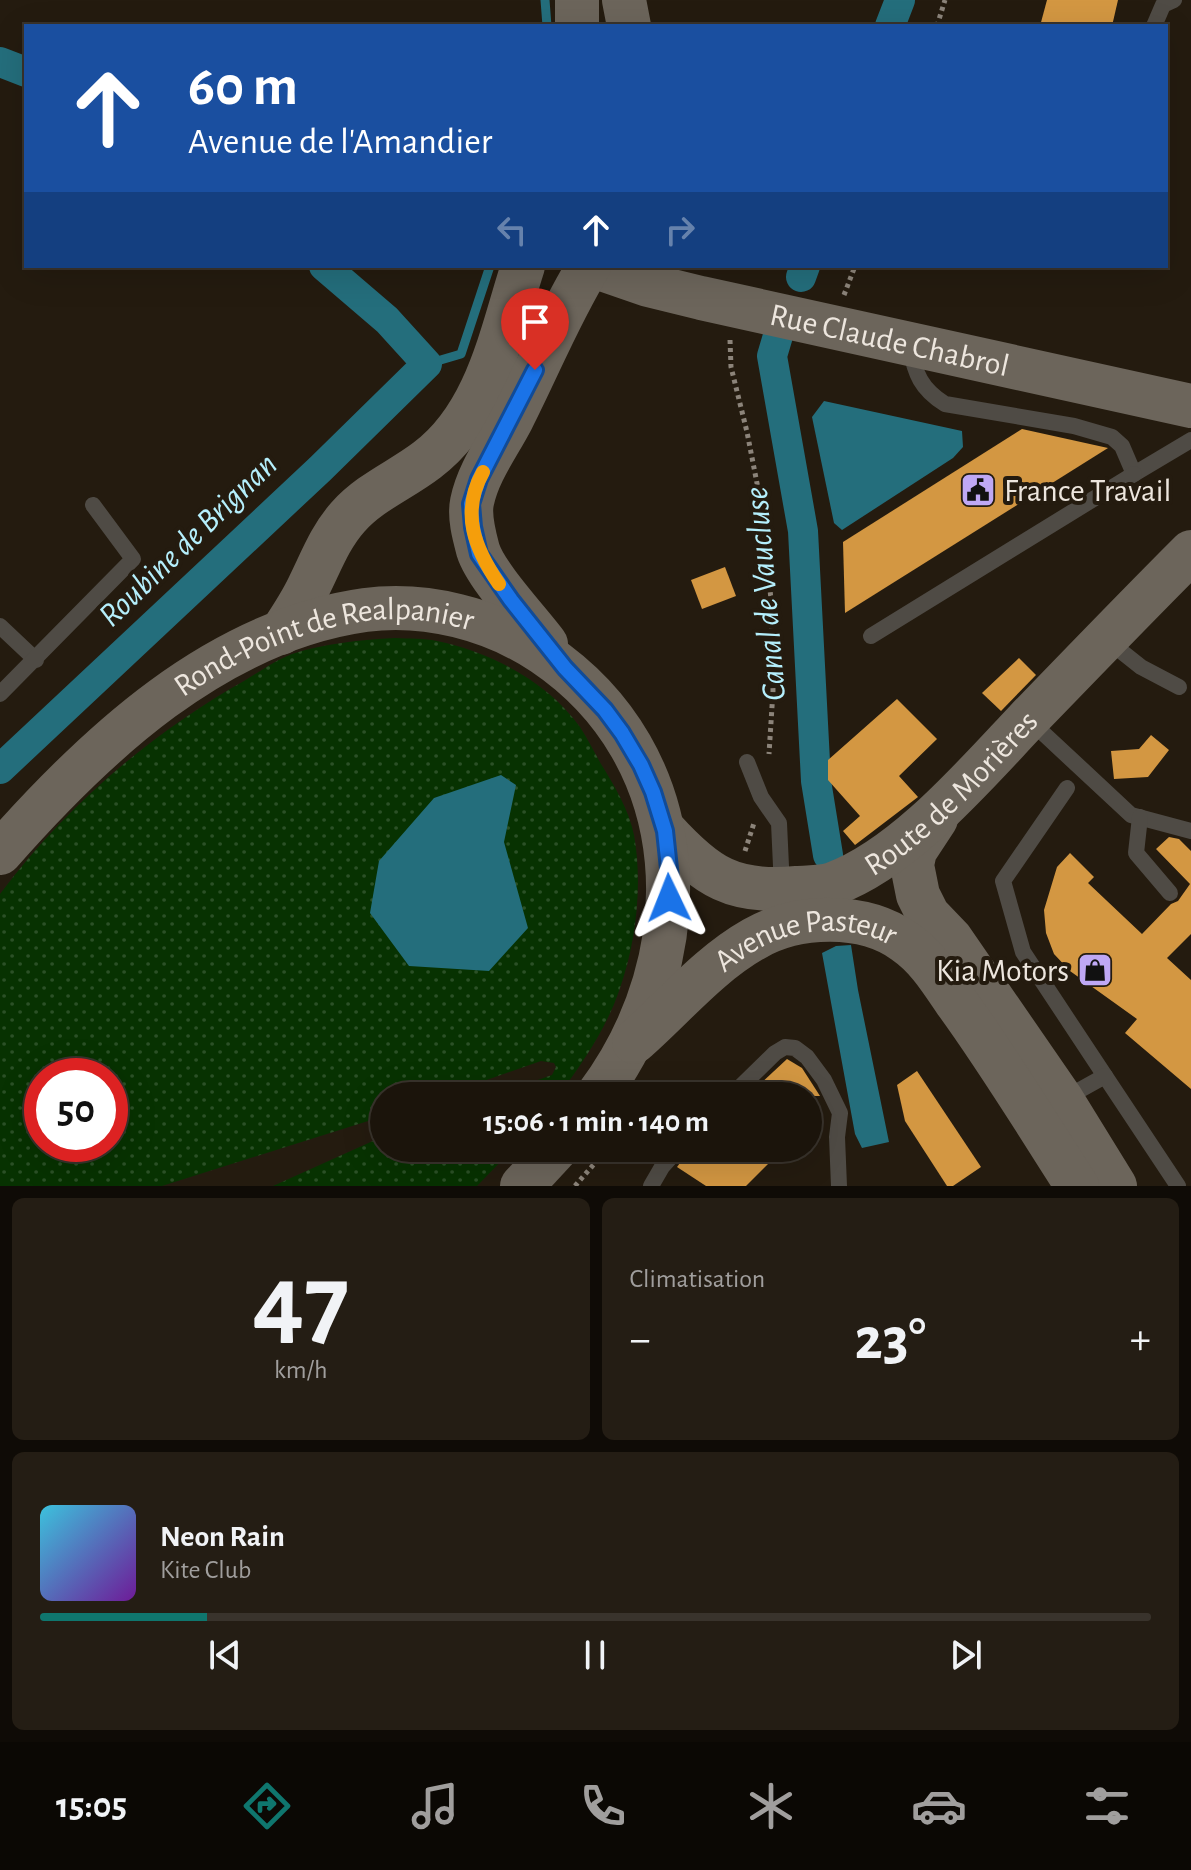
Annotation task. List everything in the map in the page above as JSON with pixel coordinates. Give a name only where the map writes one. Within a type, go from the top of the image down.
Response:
[{"type":"main road","points":[[577,0],[577,24]]},
{"type":"main road","points":[[624,0],[629,24]]},
{"type":"main road","points":[[281,633],[308,590],[332,537],[348,516],[371,496],[428,459],[459,431],[473,408],[488,372],[522,268]]},
{"type":"main road","points":[[565,668],[479,554],[471,504],[479,479],[570,298],[590,268]]},
{"type":"main road","name":"Rue Claude Chabrol","points":[[597,268],[648,285],[748,307],[833,313],[909,345],[1191,406]]},
{"type":"main road","name":"Route de Morières","points":[[665,831],[701,866],[746,889],[829,886],[879,860],[944,807],[1191,552]]},
{"type":"main road","name":"Rond-Point de Realpanier","points":[[6,841],[139,717],[234,653],[320,620],[366,610],[439,612],[498,627],[565,668],[605,710],[622,733],[653,792],[665,831],[670,878],[668,919],[651,989],[630,1045],[606,1082]]},
{"type":"main road","name":"Avenue Pasteur","points":[[944,807],[915,851],[912,865],[918,895],[928,915],[951,939],[1062,1100],[1115,1186]]},
{"type":"main road","name":"Avenue Pasteur","points":[[829,886],[884,898],[928,915]]},
{"type":"main road","name":"Avenue Pasteur","points":[[630,1045],[706,975],[757,936],[799,923],[825,920],[844,919],[883,929],[904,940],[924,958],[971,1022],[1077,1186]]},
{"type":"main road","points":[[522,1186],[544,1162]]},
{"type":"lane","points":[[1155,24],[1163,5],[1174,0]]},
{"type":"lane","points":[[909,345],[920,383],[945,404],[1074,426],[1112,437],[1122,446],[1134,474]]},
{"type":"lane","points":[[871,636],[1191,440]]},
{"type":"lane","points":[[0,694],[133,559],[93,505]]},
{"type":"lane","points":[[0,626],[36,660]]},
{"type":"lane","points":[[1106,639],[1141,667],[1179,687]]},
{"type":"lane","points":[[1028,719],[1131,815],[1191,831]]},
{"type":"lane","points":[[747,762],[761,797],[779,823],[782,889]]},
{"type":"lane","points":[[1067,788],[1003,881],[1023,952],[1178,1186]]},
{"type":"lane","points":[[1140,817],[1136,853],[1170,893]]},
{"type":"lane","points":[[745,1082],[785,1047],[795,1048],[807,1057],[824,1080],[840,1113],[837,1137],[839,1186]]},
{"type":"lane","points":[[1062,1100],[1105,1076]]},
{"type":"lane","points":[[651,1186],[666,1162]]},
{"type":"path","points":[[938,24],[945,0]]},
{"type":"path","points":[[833,313],[854,268]]},
{"type":"path","points":[[731,883],[746,849],[761,797],[771,735],[773,691],[771,600],[763,514],[731,367],[748,307]]},
{"type":"path","points":[[575,1186],[596,1162]]},
{"type":"green space","points":[[427,639],[478,653],[517,671],[567,711],[580,727],[616,789],[632,826],[637,854],[638,894],[634,934],[614,1005],[576,1071],[568,1082],[532,1082],[552,1075],[556,1067],[554,1063],[541,1061],[481,1082],[370,1082],[370,1120],[162,1186],[0,1186],[0,894],[52,831],[81,802],[175,724],[292,654],[356,641]]},
{"type":"green space","points":[[370,1142],[370,1162],[500,1162],[477,1186],[273,1186]]},
{"type":"water","points":[[824,401],[962,431],[963,447],[953,458],[842,530],[834,523],[812,417]]},
{"type":"water","points":[[501,775],[516,785],[504,842],[528,928],[489,971],[409,966],[370,913],[379,861],[434,798]]},
{"type":"water","points":[[851,945],[889,1142],[862,1148],[855,1134],[822,953],[836,946]]},
{"type":"building","points":[[1047,0],[1118,0],[1112,24],[1041,24]]},
{"type":"building","points":[[1022,429],[1108,448],[845,613],[843,542]]},
{"type":"building","points":[[725,567],[736,596],[702,609],[691,580]]},
{"type":"building","points":[[1019,658],[1036,675],[1001,711],[982,693]]},
{"type":"building","points":[[897,699],[937,739],[899,776],[918,797],[855,845],[843,831],[860,816],[828,780],[828,760]]},
{"type":"building","points":[[1151,735],[1169,750],[1148,777],[1114,779],[1111,751],[1139,749]]},
{"type":"building","points":[[1169,837],[1179,839],[1191,851],[1191,934],[1167,958],[1191,980],[1191,1089],[1125,1033],[1137,1019],[1070,971],[1054,954],[1046,933],[1044,910],[1057,867],[1070,853],[1094,877],[1088,883],[1142,934],[1171,904],[1178,901],[1190,884],[1156,849]]},
{"type":"building","points":[[787,1059],[802,1068],[811,1082],[762,1082]]},
{"type":"building","points":[[917,1071],[981,1167],[953,1186],[947,1186],[905,1121],[897,1085]]},
{"type":"building","points":[[681,1162],[770,1162],[746,1186],[706,1186],[677,1167]]},
{"type":"waterway","points":[[545,0],[547,24]]},
{"type":"waterway","name":"Canal de Vaucluse","points":[[891,24],[900,0]]},
{"type":"waterway","points":[[0,62],[24,71]]},
{"type":"waterway","name":"Roubine de Brignan","points":[[0,769],[320,469],[427,364],[387,320],[326,268]]},
{"type":"waterway","points":[[427,364],[461,354],[489,268]]},
{"type":"waterway","name":"Canal de Vaucluse","points":[[801,277],[804,268]]},
{"type":"waterway","name":"Canal de Vaucluse","points":[[780,329],[772,356],[803,531],[816,781],[828,855]]},
{"type":"slow traffic","points":[[483,472],[471,504],[473,527],[479,554],[499,584]]},
{"type":"place","name":"France Travail","points":[[978,490]]},
{"type":"place","name":"Kia Motors","points":[[1095,970]]},
{"type":"route","points":[[535,370],[479,479],[471,504],[479,554],[565,668],[605,710],[641,765],[665,831],[669,898]]}]
